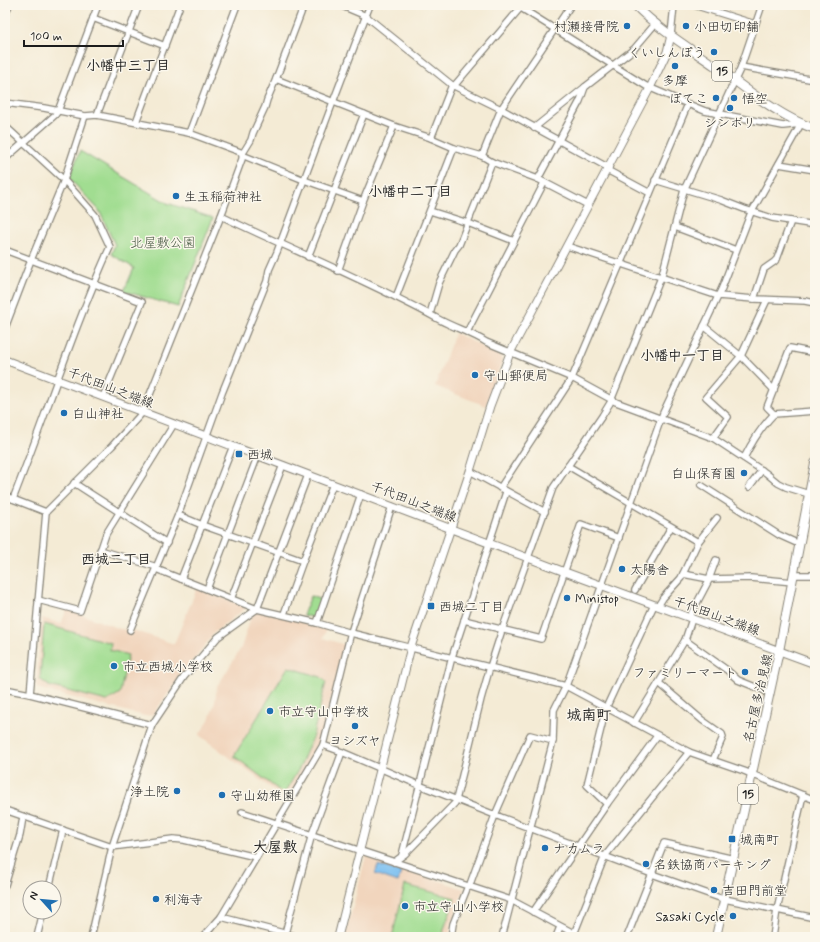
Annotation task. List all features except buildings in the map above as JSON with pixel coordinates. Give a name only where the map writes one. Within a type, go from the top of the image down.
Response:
[{"type":"main road","points":[[5,12],[8,5]]},
{"type":"main road","name":"15","points":[[635,5],[671,35],[779,112],[801,124],[815,129]]},
{"type":"main road","name":"名古屋多治見線","points":[[716,937],[770,694],[799,544],[810,504],[809,494],[815,463]]},
{"type":"street","points":[[5,159],[58,111],[98,5]]},
{"type":"street","points":[[97,115],[139,5]]},
{"type":"street","points":[[136,122],[180,5]]},
{"type":"street","points":[[189,133],[237,5]]},
{"type":"street","points":[[30,694],[46,512],[112,446],[143,412],[221,216],[243,154],[251,140],[276,79],[304,5]]},
{"type":"street","points":[[340,5],[366,16],[453,86],[501,109],[560,141],[650,193]]},
{"type":"street","points":[[130,630],[178,515],[222,393],[267,281],[269,270],[370,5]]},
{"type":"street","points":[[482,156],[501,109],[571,5]]},
{"type":"street","points":[[338,937],[412,647],[450,528],[470,472],[490,406],[510,353],[608,169],[667,52],[671,35],[674,5]]},
{"type":"street","points":[[694,5],[713,8],[756,24]]},
{"type":"street","points":[[394,862],[402,856],[455,803],[480,699],[502,630],[553,488],[602,416],[611,399],[661,278],[684,190],[741,67],[762,5]]},
{"type":"street","points":[[431,138],[453,86],[522,6],[555,29],[650,88],[705,111],[783,126],[801,124]]},
{"type":"street","points":[[93,18],[165,46]]},
{"type":"street","points":[[534,128],[634,49],[656,23]]},
{"type":"street","points":[[741,67],[815,80]]},
{"type":"street","points":[[276,79],[394,126],[431,138],[454,148],[482,156],[492,162],[538,179],[588,205]]},
{"type":"street","points":[[538,179],[560,141],[580,101],[585,87]]},
{"type":"street","points":[[5,103],[85,116],[97,115],[189,133],[304,180],[363,201]]},
{"type":"street","points":[[500,488],[572,378],[688,104]]},
{"type":"street","points":[[308,257],[364,114]]},
{"type":"street","points":[[5,328],[30,260],[64,180],[85,116]]},
{"type":"street","points":[[502,937],[553,741],[554,710],[566,686],[661,418],[718,296],[751,212],[801,124]]},
{"type":"street","points":[[5,126],[64,180],[95,215],[110,247],[93,284],[13,499]]},
{"type":"street","points":[[338,271],[363,201],[394,126]]},
{"type":"street","points":[[396,297],[454,148]]},
{"type":"street","points":[[430,314],[439,283],[455,250],[459,245],[492,162]]},
{"type":"street","points":[[779,164],[815,170]]},
{"type":"street","points":[[655,180],[721,200],[751,212],[772,218],[815,225]]},
{"type":"street","points":[[467,332],[544,183]]},
{"type":"street","points":[[430,211],[468,223],[514,241]]},
{"type":"street","points":[[221,216],[396,297],[510,353],[572,378],[611,399],[713,438],[786,487],[809,494]]},
{"type":"street","points":[[754,299],[764,269],[777,259],[792,221]]},
{"type":"street","points":[[675,227],[736,250]]},
{"type":"street","points":[[567,246],[718,296],[805,301],[815,303]]},
{"type":"street","points":[[5,250],[142,302],[103,397]]},
{"type":"street","points":[[713,438],[728,417],[706,397],[741,356],[767,300]]},
{"type":"street","points":[[704,326],[741,356],[774,390]]},
{"type":"street","points":[[774,414],[767,407],[790,348],[815,353]]},
{"type":"street","name":"千代田山之端線","points":[[5,360],[565,572],[815,664]]},
{"type":"street","points":[[744,458],[753,440],[774,414],[815,411]]},
{"type":"street","points":[[38,600],[80,611],[106,534],[174,424]]},
{"type":"street","points":[[181,579],[233,446]]},
{"type":"street","points":[[207,589],[258,455]]},
{"type":"street","points":[[231,599],[283,465]]},
{"type":"street","points":[[568,466],[698,542]]},
{"type":"street","points":[[749,487],[762,470]]},
{"type":"street","points":[[470,472],[545,512]]},
{"type":"street","points":[[91,937],[112,848],[152,725],[184,677],[218,636],[257,609],[308,474]]},
{"type":"street","points":[[74,483],[167,543]]},
{"type":"street","points":[[284,614],[333,484]]},
{"type":"street","points":[[701,485],[780,535],[799,544]]},
{"type":"street","points":[[402,856],[452,657],[506,492]]},
{"type":"street","points":[[317,622],[361,494]]},
{"type":"street","points":[[5,496],[46,512]]},
{"type":"street","points":[[203,937],[221,917],[323,745],[351,632],[392,506]]},
{"type":"street","points":[[178,515],[303,561]]},
{"type":"street","points":[[607,804],[587,785],[606,708],[656,605],[683,574],[698,542],[717,518]]},
{"type":"street","points":[[464,620],[541,639],[581,524],[619,538]]},
{"type":"street","points":[[634,590],[671,527]]},
{"type":"street","points":[[100,550],[157,568],[257,609],[317,622],[351,632],[566,686],[656,736],[689,752],[752,774],[803,795],[815,798]]},
{"type":"street","points":[[634,723],[643,706],[685,640],[690,618],[709,579],[716,560]]},
{"type":"street","points":[[683,574],[709,579],[793,579],[815,575]]},
{"type":"street","points":[[685,640],[727,670],[738,680],[770,694]]},
{"type":"street","points":[[659,683],[702,720],[722,734],[723,737],[713,760]]},
{"type":"street","points":[[5,689],[152,725]]},
{"type":"street","points":[[451,937],[453,924],[495,816],[530,735],[553,741]]},
{"type":"street","points":[[533,912],[607,804],[656,736]]},
{"type":"street","points":[[323,745],[495,816],[652,874],[724,898],[815,918]]},
{"type":"street","points":[[285,935],[312,834],[342,752]]},
{"type":"street","points":[[574,934],[605,856],[689,752]]},
{"type":"street","points":[[773,937],[777,910],[803,795]]},
{"type":"street","points":[[5,810],[112,848],[174,839],[256,857]]},
{"type":"street","points":[[242,812],[511,900],[581,937]]},
{"type":"street","points":[[5,885],[24,817]]},
{"type":"street","points":[[51,880],[63,830]]},
{"type":"street","points":[[627,937],[664,843],[734,859]]},
{"type":"street","points":[[221,917],[285,935],[299,937]]},
{"type":"street","points":[[37,937],[41,920]]},
{"type":"street","points":[[556,937],[560,927]]},
{"type":"shaded area","points":[[455,333],[500,355],[502,361],[486,406],[435,386]]},
{"type":"shaded area","name":"市立西城小学校","points":[[197,588],[247,607],[215,632],[152,715],[145,716],[36,688],[42,618],[61,624],[67,609],[120,629],[136,631],[174,644]]},
{"type":"shaded area","name":"市立守山中学校","points":[[259,610],[327,628],[323,638],[345,645],[320,741],[287,800],[199,735],[209,720],[215,702],[217,687],[241,648],[252,614]]},
{"type":"shaded area","name":"市立守山小学校","points":[[366,856],[464,889],[451,924],[449,937],[345,937]]},
{"type":"green space","name":"北屋敷公園","points":[[80,151],[167,203],[213,218],[178,307],[124,291],[134,268],[111,254],[115,245],[99,210],[69,178]]},
{"type":"green space","points":[[311,596],[321,600],[315,618],[303,615]]},
{"type":"green space","points":[[44,624],[111,643],[110,650],[128,655],[120,693],[107,701],[49,686],[40,679]]},
{"type":"green space","points":[[288,667],[321,677],[326,682],[313,735],[300,767],[284,794],[234,756]]},
{"type":"green space","points":[[405,885],[455,898],[444,929],[443,937],[392,937]]},
{"type":"water","points":[[378,865],[401,872],[398,882],[375,874]]},
{"type":"place","name":"村瀬接骨院","points":[[627,26]]},
{"type":"place","name":"小田切印舗","points":[[686,26]]},
{"type":"place","name":"くいしんぼう","points":[[714,52]]},
{"type":"place","name":"多摩","points":[[675,66]]},
{"type":"place","name":"ぼてこ","points":[[716,98]]},
{"type":"place","name":"悟空","points":[[734,98]]},
{"type":"place","name":"シンボリ","points":[[730,108]]},
{"type":"place","name":"生玉稲荷神社","points":[[176,196]]},
{"type":"place","name":"守山郵便局","points":[[475,375]]},
{"type":"place","name":"白山神社","points":[[64,413]]},
{"type":"place","name":"西城","points":[[239,454]]},
{"type":"place","name":"白山保育園","points":[[744,473]]},
{"type":"place","name":"太陽舎","points":[[622,569]]},
{"type":"place","name":"Ministop","points":[[567,598]]},
{"type":"place","name":"西城二丁目","points":[[431,606]]},
{"type":"place","name":"市立西城小学校","points":[[114,666]]},
{"type":"place","name":"ファミリーマート","points":[[745,672]]},
{"type":"place","name":"市立守山中学校","points":[[270,711]]},
{"type":"place","name":"ヨシズヤ","points":[[355,726]]},
{"type":"place","name":"浄土院","points":[[177,791]]},
{"type":"place","name":"守山幼稚園","points":[[222,795]]},
{"type":"place","name":"城南町","points":[[732,839]]},
{"type":"place","name":"ナカムラ","points":[[545,848]]},
{"type":"place","name":"名鉄協商パーキング","points":[[646,864]]},
{"type":"place","name":"吉田門前堂","points":[[714,890]]},
{"type":"place","name":"利海寺","points":[[156,899]]},
{"type":"place","name":"市立守山小学校","points":[[405,906]]},
{"type":"place","name":"Sasaki Cycle","points":[[733,916]]},
{"type":"district","name":"小幡中三丁目","points":[[128,65]]},
{"type":"district","name":"小幡中二丁目","points":[[410,191]]},
{"type":"district","name":"小幡中一丁目","points":[[682,355]]},
{"type":"district","name":"西城二丁目","points":[[116,559]]},
{"type":"district","name":"城南町","points":[[589,715]]},
{"type":"district","name":"大屋敷","points":[[275,847]]}]
